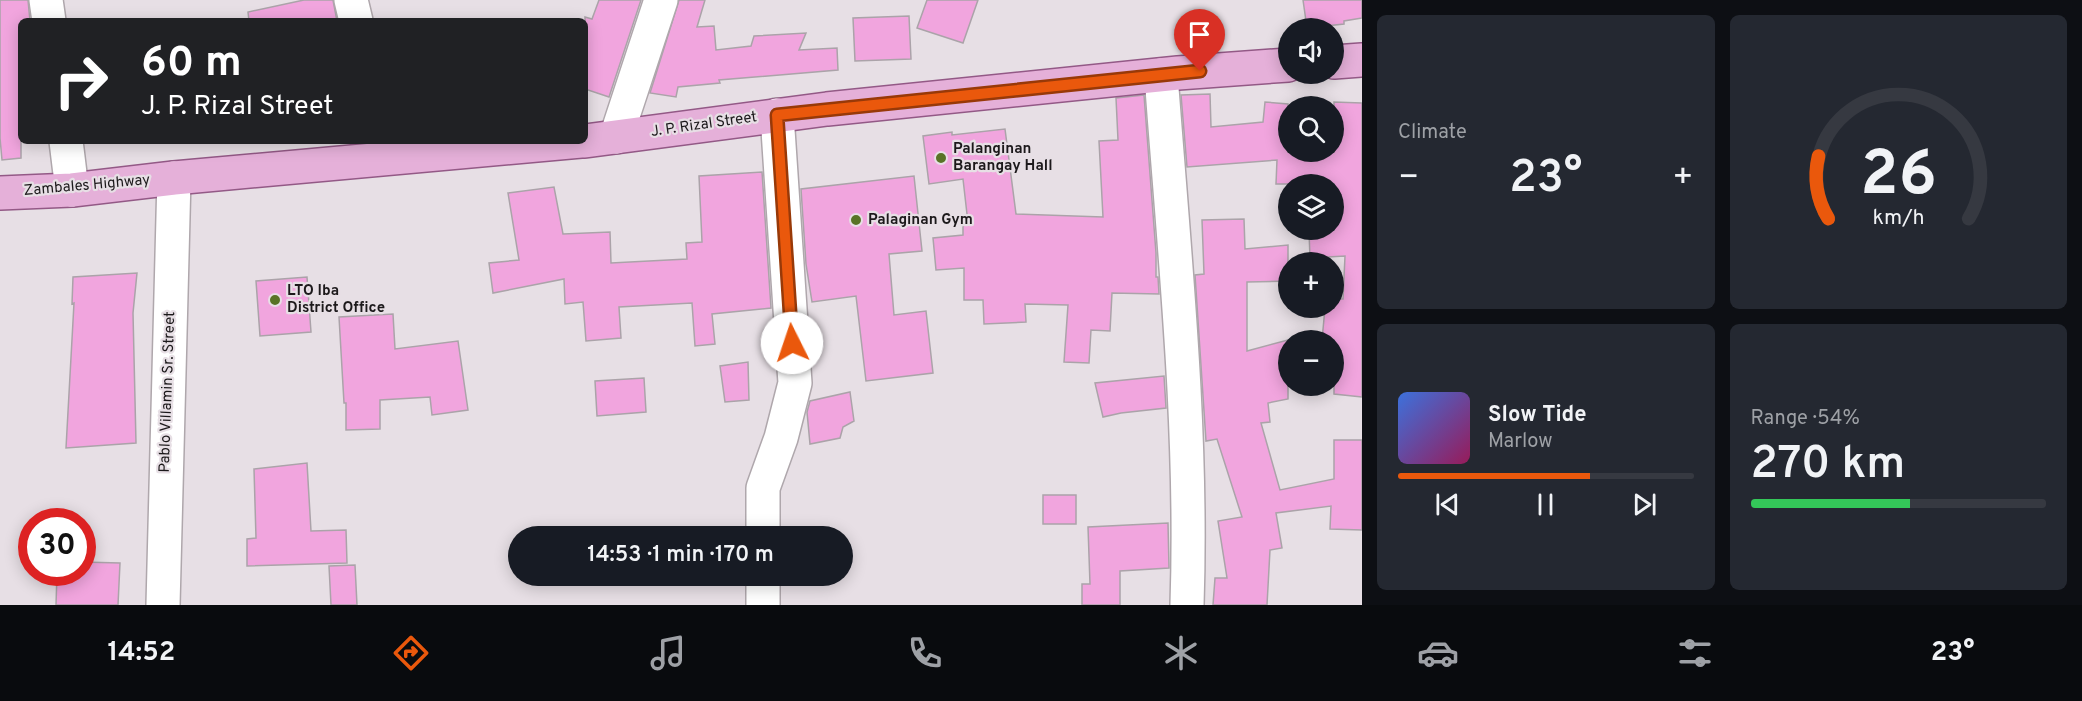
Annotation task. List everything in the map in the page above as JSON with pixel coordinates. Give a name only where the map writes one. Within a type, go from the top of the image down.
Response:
[{"type":"main road","points":[[1344,61],[1362,60]]},
{"type":"main road","name":"J. P. Rizal Street","points":[[594,140],[777,115],[1161,75],[1278,66]]},
{"type":"main road","name":"J. P. Rizal Street","points":[[174,178],[382,150],[509,144]]},
{"type":"main road","name":"Zambales Highway","points":[[0,193],[72,190],[174,178]]},
{"type":"street","points":[[46,0],[49,18]]},
{"type":"street","points":[[351,0],[355,18]]},
{"type":"street","points":[[594,140],[661,0]]},
{"type":"street","points":[[1161,75],[1184,388],[1187,605]]},
{"type":"street","points":[[763,526],[763,488],[781,438],[795,383],[777,115]]},
{"type":"street","points":[[66,144],[72,190]]},
{"type":"street","name":"Pablo Villamin Sr. Street","points":[[163,605],[174,178]]},
{"type":"street","points":[[763,586],[763,605]]},
{"type":"building","points":[[0,0],[28,0],[30,18],[18,18],[18,144],[21,144],[21,158],[2,160]]},
{"type":"building","points":[[304,0],[333,0],[336,18],[249,18],[248,12]]},
{"type":"building","points":[[599,0],[641,0],[609,97],[588,90],[588,18],[585,17],[592,19]]},
{"type":"building","points":[[679,0],[705,0],[697,27],[714,26],[716,50],[751,46],[754,36],[806,33],[799,50],[837,48],[838,70],[719,80],[720,83],[678,87],[676,97],[650,93]]},
{"type":"building","points":[[927,0],[978,0],[963,43],[917,28]]},
{"type":"building","points":[[1303,0],[1362,0],[1362,18],[1344,21],[1344,18],[1306,18]]},
{"type":"building","points":[[909,16],[911,59],[855,61],[853,18]]},
{"type":"building","points":[[1210,94],[1211,127],[1263,122],[1265,102],[1278,103],[1278,162],[1344,162],[1344,102],[1362,103],[1362,397],[1344,395],[1344,330],[1323,330],[1324,318],[1344,318],[1344,252],[1310,252],[1309,240],[1344,240],[1344,174],[1278,174],[1278,184],[1276,184],[1277,160],[1187,167],[1181,95]]},
{"type":"building","points":[[1144,95],[1159,294],[1112,293],[1110,331],[1091,330],[1089,363],[1064,362],[1068,305],[1025,304],[1026,322],[984,324],[983,300],[964,300],[964,268],[936,270],[933,238],[963,235],[963,223],[968,223],[963,179],[929,184],[923,136],[1005,129],[1016,214],[1103,217],[1099,141],[1118,140],[1116,98]]},
{"type":"building","points":[[762,172],[771,308],[712,314],[715,344],[695,346],[692,303],[619,307],[621,338],[586,341],[583,302],[565,304],[564,279],[493,293],[489,263],[519,260],[508,193],[554,187],[563,234],[610,232],[611,263],[687,259],[686,243],[702,242],[699,176]]},
{"type":"building","points":[[914,176],[922,251],[889,254],[894,315],[926,311],[933,373],[866,381],[856,296],[812,302],[806,264],[801,189]]},
{"type":"building","points":[[1244,219],[1245,249],[1288,245],[1288,252],[1278,252],[1278,281],[1247,282],[1247,351],[1278,343],[1278,396],[1288,396],[1288,399],[1268,403],[1270,422],[1261,423],[1280,490],[1334,479],[1334,440],[1362,440],[1362,530],[1330,529],[1331,506],[1276,513],[1282,548],[1270,550],[1267,605],[1213,605],[1215,578],[1227,578],[1218,521],[1242,517],[1217,439],[1206,441],[1195,275],[1204,274],[1202,220]]},
{"type":"building","points":[[137,273],[133,313],[136,443],[66,448],[74,303],[72,304],[73,277]]},
{"type":"building","points":[[307,277],[311,332],[260,336],[256,281]]},
{"type":"building","points":[[393,314],[395,349],[458,341],[468,410],[432,415],[430,397],[380,400],[380,429],[346,430],[339,317]]},
{"type":"building","points":[[748,362],[749,400],[725,402],[720,366]]},
{"type":"building","points":[[1164,376],[1166,408],[1103,417],[1095,383]]},
{"type":"building","points":[[644,378],[646,412],[597,416],[595,381]]},
{"type":"building","points":[[850,392],[854,421],[843,427],[840,438],[810,444],[807,412],[810,401]]},
{"type":"building","points":[[307,463],[311,531],[346,530],[347,563],[247,566],[247,539],[256,538],[254,469]]},
{"type":"building","points":[[1043,495],[1076,495],[1076,524],[1043,524]]},
{"type":"building","points":[[1168,523],[1169,568],[1120,571],[1120,605],[1082,605],[1082,584],[1090,584],[1088,527]]},
{"type":"building","points":[[96,562],[120,563],[118,605],[56,605],[57,586],[96,586]]},
{"type":"building","points":[[355,565],[357,605],[331,605],[329,566]]},
{"type":"place","name":"Palanginan Barangay Hall","points":[[941,158]]},
{"type":"place","name":"Palaginan Gym","points":[[856,220]]},
{"type":"place","name":"LTO Iba District Office","points":[[275,300]]},
{"type":"route","points":[[792,343],[777,115],[1200,71]]}]
